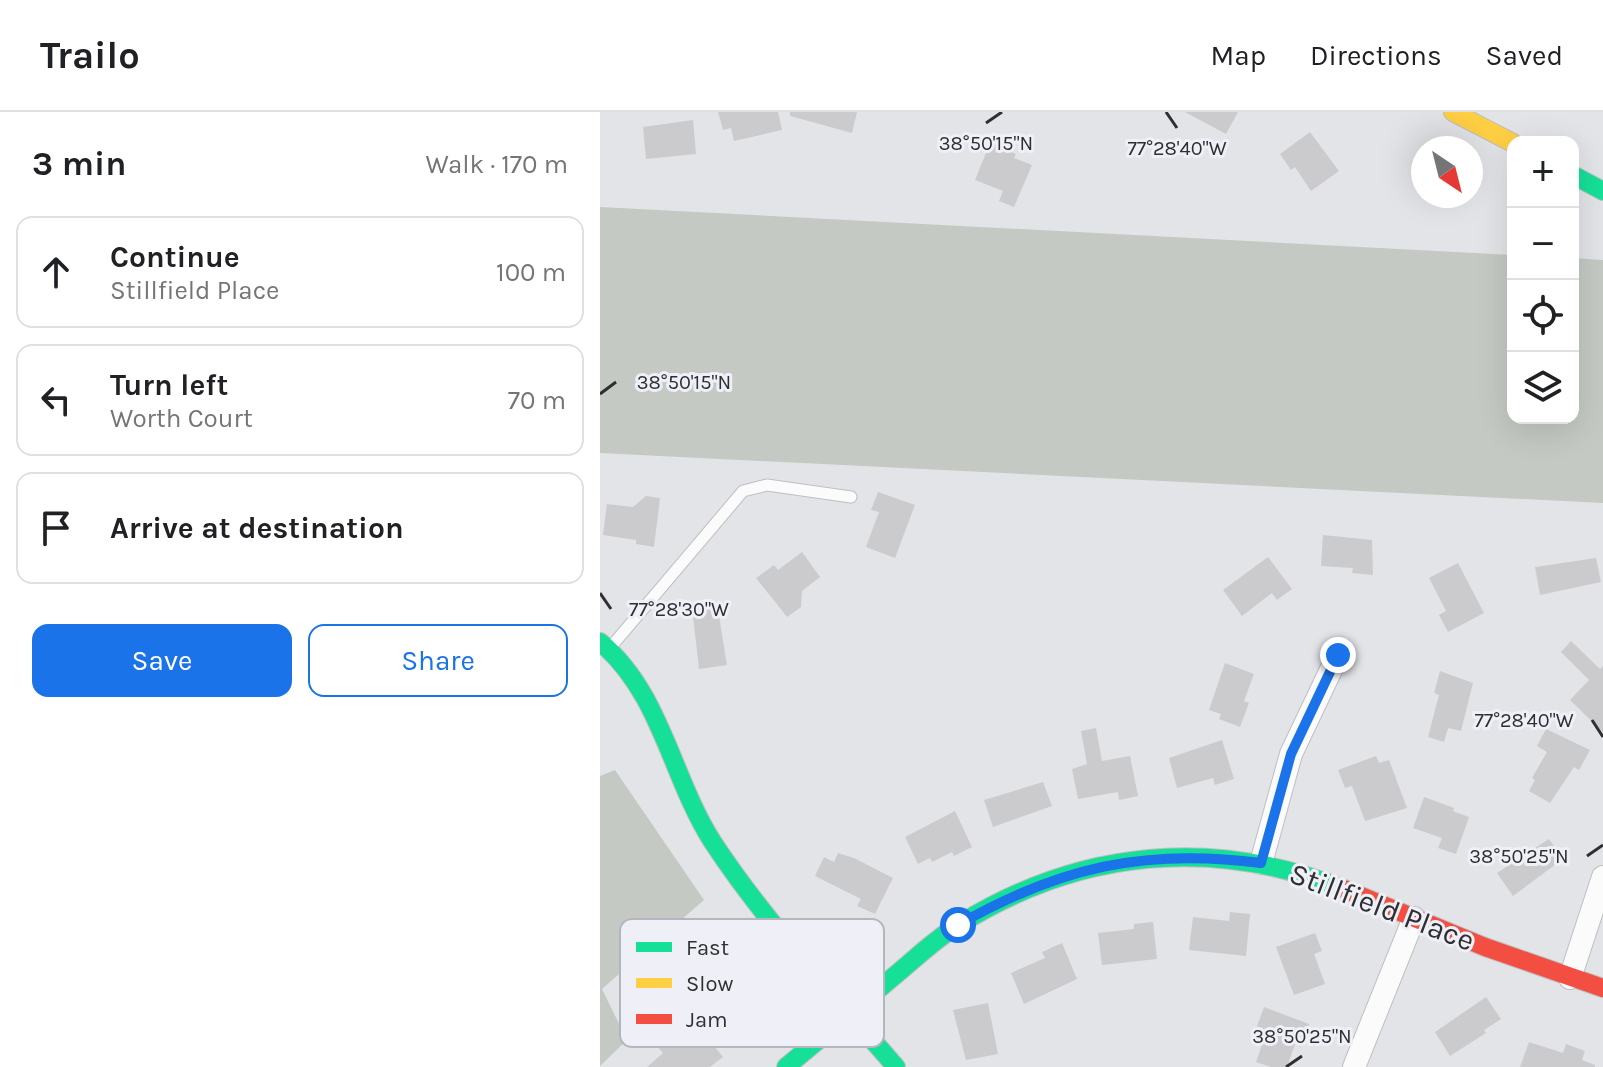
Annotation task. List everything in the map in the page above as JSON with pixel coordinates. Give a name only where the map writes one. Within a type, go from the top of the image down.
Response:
[{"type":"street","points":[[1453,112],[1507,140]]},
{"type":"street","points":[[1579,178],[1603,191]]},
{"type":"street","points":[[605,645],[631,671],[647,698],[686,793],[715,845],[772,919]]},
{"type":"street","points":[[1261,863],[1291,754],[1338,655]]},
{"type":"street","name":"Stillfield Place","points":[[884,985],[958,925],[999,901],[1043,882],[1099,866],[1154,859],[1226,859],[1296,871],[1570,978],[1603,988]]},
{"type":"street","points":[[1570,978],[1603,877]]},
{"type":"street","points":[[1354,1067],[1414,918]]},
{"type":"street","name":"Stillfield Place","points":[[786,1067],[809,1047]]},
{"type":"street","points":[[879,1047],[896,1067]]},
{"type":"lane","points":[[605,645],[743,491],[767,485],[851,497]]},
{"type":"shaded area","points":[[600,207],[1507,255],[1507,424],[1579,424],[1579,258],[1603,260],[1603,503],[600,453]]},
{"type":"shaded area","points":[[615,770],[704,900],[682,919],[620,919],[620,973],[602,989],[620,1026],[620,1047],[600,1066],[600,776]]},
{"type":"building","points":[[718,112],[778,112],[782,130],[734,141],[731,128],[723,130]]},
{"type":"building","points":[[790,112],[857,112],[852,133],[790,116]]},
{"type":"building","points":[[1185,112],[1238,112],[1226,134]]},
{"type":"building","points":[[693,120],[696,154],[646,159],[643,127]]},
{"type":"building","points":[[1310,132],[1339,171],[1311,191],[1295,167],[1291,170],[1280,154]]},
{"type":"building","points":[[990,143],[1032,165],[1014,207],[999,201],[1003,191],[975,180]]},
{"type":"building","points":[[878,492],[915,505],[895,558],[866,547],[879,512],[871,510]]},
{"type":"building","points":[[646,496],[660,498],[654,547],[636,544],[636,540],[603,535],[607,504],[633,507]]},
{"type":"building","points":[[1323,535],[1372,540],[1373,575],[1352,573],[1353,568],[1321,566]]},
{"type":"building","points":[[802,552],[820,577],[802,591],[801,607],[787,617],[756,578],[774,565],[778,570]]},
{"type":"building","points":[[1268,557],[1292,589],[1277,600],[1272,593],[1242,616],[1223,590]]},
{"type":"building","points":[[1596,558],[1601,582],[1540,595],[1535,567]]},
{"type":"building","points":[[1458,563],[1484,613],[1448,632],[1439,615],[1446,611],[1429,578]]},
{"type":"building","points":[[717,604],[727,665],[699,669],[692,607]]},
{"type":"building","points":[[1571,641],[1600,669],[1603,666],[1603,732],[1570,700],[1589,680],[1561,652]]},
{"type":"building","points":[[1225,663],[1254,674],[1244,701],[1249,703],[1240,727],[1219,719],[1221,714],[1209,710]]},
{"type":"building","points":[[1440,671],[1473,683],[1461,731],[1448,728],[1444,742],[1428,737],[1439,695],[1434,693]]},
{"type":"building","points":[[1096,728],[1102,761],[1130,756],[1138,796],[1119,800],[1118,792],[1078,799],[1072,769],[1087,764],[1081,731]]},
{"type":"building","points":[[1546,729],[1590,750],[1579,770],[1574,767],[1550,803],[1529,791],[1535,780],[1532,778],[1547,752],[1537,746]]},
{"type":"building","points":[[1222,740],[1234,779],[1215,785],[1213,778],[1177,788],[1169,758]]},
{"type":"building","points":[[1376,756],[1379,763],[1389,760],[1407,808],[1365,821],[1352,786],[1345,788],[1338,770]]},
{"type":"building","points":[[1043,782],[1052,806],[993,827],[984,800]]},
{"type":"building","points":[[1424,797],[1469,817],[1456,854],[1438,848],[1442,838],[1413,828]]},
{"type":"building","points":[[955,811],[972,847],[954,856],[952,852],[932,862],[930,858],[918,864],[905,837]]},
{"type":"building","points":[[1549,839],[1563,859],[1513,896],[1497,873]]},
{"type":"building","points":[[838,853],[893,878],[875,914],[857,906],[861,899],[815,876],[824,857],[834,862]]},
{"type":"building","points":[[1230,912],[1250,914],[1246,956],[1189,950],[1193,917],[1229,921]]},
{"type":"building","points":[[1153,922],[1157,959],[1102,965],[1098,933],[1134,929],[1134,924]]},
{"type":"building","points":[[1315,933],[1322,951],[1314,954],[1325,984],[1294,995],[1276,947]]},
{"type":"building","points":[[1062,943],[1077,979],[1024,1004],[1011,973],[1045,958],[1042,952]]},
{"type":"building","points":[[1486,997],[1501,1019],[1484,1030],[1486,1033],[1450,1056],[1435,1032]]},
{"type":"building","points":[[988,1003],[998,1054],[966,1060],[953,1010]]},
{"type":"building","points":[[1264,1007],[1309,1024],[1301,1047],[1295,1044],[1287,1067],[1271,1067],[1256,1062],[1265,1036],[1255,1032]]},
{"type":"building","points":[[1529,1042],[1563,1053],[1566,1044],[1585,1051],[1582,1060],[1595,1067],[1520,1067]]},
{"type":"building","points":[[658,1047],[715,1047],[723,1057],[710,1067],[647,1067],[663,1053]]},
{"type":"traffic: fast","points":[[1579,178],[1603,191]]},
{"type":"traffic: fast","points":[[600,642],[637,685],[712,841],[769,919]]},
{"type":"traffic: fast","points":[[884,984],[951,930],[1006,899],[1100,866],[1148,859],[1197,857],[1246,862],[1295,872],[1344,889]]},
{"type":"traffic: fast","points":[[786,1067],[810,1047]]},
{"type":"traffic: fast","points":[[879,1047],[896,1067]]},
{"type":"traffic: slow","points":[[1453,112],[1507,140]]},
{"type":"traffic: jam","points":[[1344,889],[1485,947],[1603,988]]},
{"type":"route","points":[[958,925],[999,901],[1043,882],[1099,866],[1179,857],[1261,863],[1291,754],[1338,655]]}]
